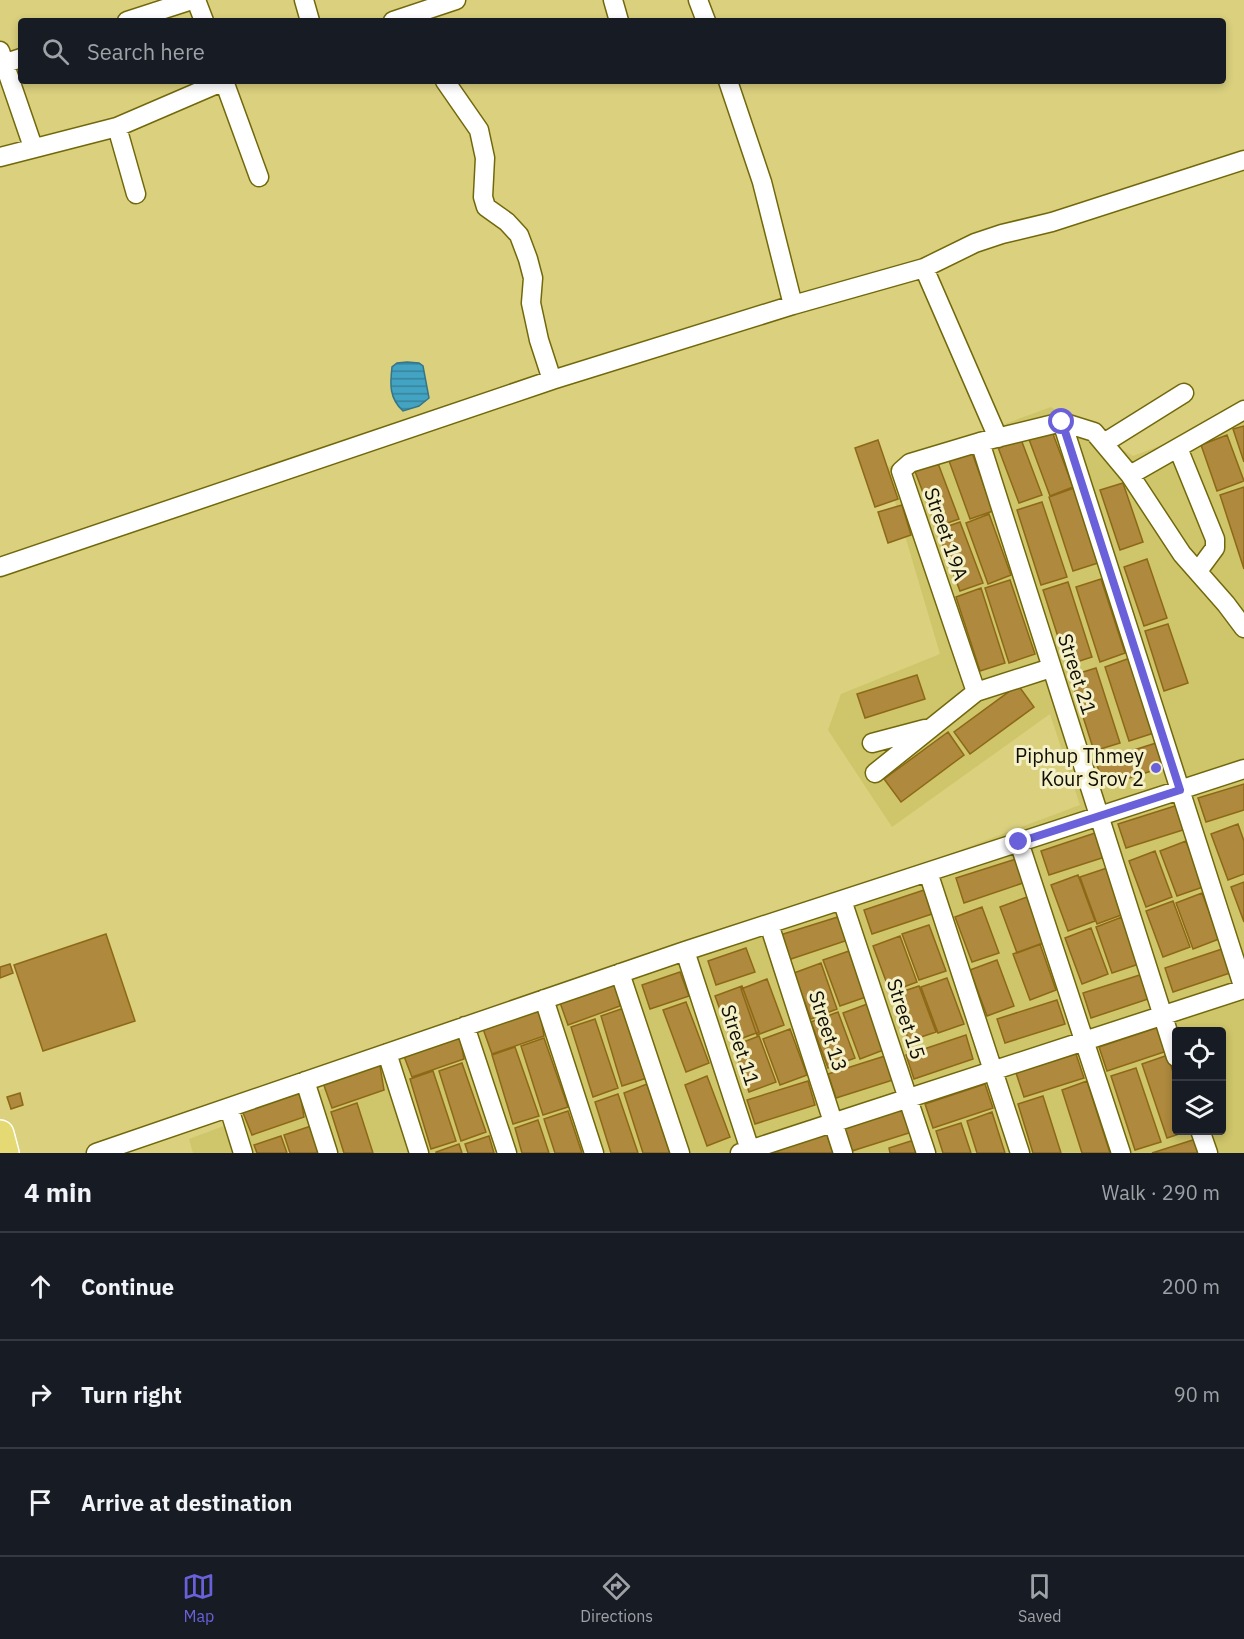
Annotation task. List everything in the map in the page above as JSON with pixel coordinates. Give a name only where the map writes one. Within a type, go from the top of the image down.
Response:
[{"type":"highway","points":[[0,1134],[5,1153]]},
{"type":"street","points":[[136,18],[192,0]]},
{"type":"street","points":[[196,0],[203,18]]},
{"type":"street","points":[[304,0],[309,18]]},
{"type":"street","points":[[412,12],[456,0]]},
{"type":"street","points":[[613,0],[618,18]]},
{"type":"street","points":[[698,0],[705,18]]},
{"type":"street","points":[[6,59],[33,147]]},
{"type":"street","points":[[0,157],[117,127],[217,84]]},
{"type":"street","points":[[225,84],[259,177]]},
{"type":"street","points":[[447,84],[479,130],[485,158],[483,197],[486,207],[507,222],[519,235],[528,259],[533,278],[531,303],[552,380]]},
{"type":"street","points":[[729,84],[762,182],[793,305]]},
{"type":"street","points":[[117,127],[136,194]]},
{"type":"street","points":[[0,567],[552,380],[793,305],[924,268],[975,243],[1052,222],[1244,160]]},
{"type":"street","points":[[924,268],[998,438]]},
{"type":"street","points":[[1104,443],[1184,393]]},
{"type":"street","points":[[1130,475],[1244,410]]},
{"type":"street","points":[[747,1152],[1244,989],[1062,422]]},
{"type":"street","points":[[980,442],[1062,422],[1094,432],[1130,475],[1182,554],[1244,628]]},
{"type":"street","name":"Street 21","points":[[980,442],[1172,1044]]},
{"type":"street","name":"Street 19A","points":[[976,692],[901,471],[910,463],[980,442]]},
{"type":"street","points":[[1178,448],[1215,539],[1215,548],[1198,571]]},
{"type":"street","points":[[875,773],[976,692],[1051,668]]},
{"type":"street","points":[[872,743],[932,727]]},
{"type":"street","points":[[96,1153],[685,951],[1244,769]]},
{"type":"street","points":[[1019,842],[1121,1153]]},
{"type":"street","points":[[928,872],[1020,1153]]},
{"type":"street","name":"Street 15","points":[[842,900],[926,1153]]},
{"type":"street","name":"Street 13","points":[[769,924],[843,1153]]},
{"type":"street","name":"Street 11","points":[[685,951],[747,1152]]},
{"type":"street","points":[[620,973],[680,1153]]},
{"type":"street","points":[[544,999],[594,1153]]},
{"type":"street","points":[[465,1026],[507,1153]]},
{"type":"street","points":[[387,1053],[419,1153]]},
{"type":"street","points":[[305,1082],[328,1153]]},
{"type":"street","points":[[229,1108],[243,1153]]},
{"type":"street","points":[[1201,1135],[1208,1153]]},
{"type":"shaded area","name":"Piphup Thmey Kour Srov 2","points":[[1051,407],[1133,456],[1244,414],[1244,1153],[193,1153],[189,1139],[1080,805],[1050,714],[892,827],[828,730],[841,694],[940,654],[885,468]]},
{"type":"water","points":[[397,363],[419,363],[423,366],[429,398],[419,406],[403,411],[393,396],[391,373],[392,367]]},
{"type":"building","points":[[1050,426],[1073,487],[1050,496],[1027,434]]},
{"type":"building","points":[[1244,426],[1244,462],[1233,429]]},
{"type":"building","points":[[1019,434],[1042,495],[1019,503],[996,442]]},
{"type":"building","points":[[1227,435],[1244,481],[1217,491],[1201,445]]},
{"type":"building","points":[[878,440],[898,499],[875,507],[855,448]]},
{"type":"building","points":[[971,450],[993,511],[970,519],[948,458]]},
{"type":"building","points":[[936,458],[959,519],[936,527],[913,466]]},
{"type":"building","points":[[1123,483],[1143,542],[1120,550],[1100,490]]},
{"type":"building","points":[[1244,487],[1244,569],[1220,495]]},
{"type":"building","points":[[1074,488],[1098,563],[1073,571],[1049,497]]},
{"type":"building","points":[[1042,502],[1067,577],[1041,585],[1017,510]]},
{"type":"building","points":[[902,505],[911,535],[888,543],[878,512]]},
{"type":"building","points":[[989,514],[1011,575],[988,584],[966,523]]},
{"type":"building","points":[[960,522],[983,583],[960,591],[937,530]]},
{"type":"building","points":[[1147,559],[1167,618],[1144,626],[1124,567]]},
{"type":"building","points":[[1101,579],[1125,653],[1100,662],[1076,587]]},
{"type":"building","points":[[1010,580],[1035,654],[1009,663],[985,588]]},
{"type":"building","points":[[1068,582],[1092,657],[1067,665],[1043,590]]},
{"type":"building","points":[[981,588],[1005,663],[980,671],[956,597]]},
{"type":"building","points":[[1168,624],[1188,683],[1164,691],[1145,631]]},
{"type":"building","points":[[1130,658],[1154,733],[1129,741],[1105,667]]},
{"type":"building","points":[[1096,668],[1120,743],[1094,751],[1070,676]]},
{"type":"building","points":[[917,675],[925,699],[865,718],[857,694]]},
{"type":"building","points":[[1018,685],[1034,707],[970,754],[954,732]]},
{"type":"building","points":[[948,732],[964,755],[901,802],[884,779]]},
{"type":"building","points":[[1156,743],[1164,767],[1104,786],[1096,762]]},
{"type":"building","points":[[1244,784],[1244,810],[1206,822],[1198,798]]},
{"type":"building","points":[[1178,805],[1186,829],[1126,848],[1118,824]]},
{"type":"building","points":[[1238,824],[1244,841],[1244,874],[1228,880],[1211,834]]},
{"type":"building","points":[[1101,831],[1108,856],[1049,875],[1041,851]]},
{"type":"building","points":[[1186,841],[1203,887],[1177,896],[1160,851]]},
{"type":"building","points":[[1155,851],[1172,897],[1146,907],[1129,861]]},
{"type":"building","points":[[1016,859],[1023,883],[964,903],[956,878]]},
{"type":"building","points":[[1107,868],[1124,914],[1097,924],[1080,877]]},
{"type":"building","points":[[1078,875],[1095,921],[1068,931],[1051,885]]},
{"type":"building","points":[[1244,882],[1244,922],[1231,887]]},
{"type":"building","points":[[924,890],[932,914],[872,934],[864,910]]},
{"type":"building","points":[[1202,893],[1219,939],[1193,949],[1176,903]]},
{"type":"building","points":[[1027,897],[1044,943],[1017,953],[1000,907]]},
{"type":"building","points":[[1173,901],[1190,947],[1163,957],[1146,911]]},
{"type":"building","points":[[982,907],[999,953],[972,962],[955,917]]},
{"type":"building","points":[[841,916],[848,940],[788,960],[780,935]]},
{"type":"building","points":[[1122,917],[1139,964],[1112,973],[1096,927]]},
{"type":"building","points":[[929,925],[946,971],[919,980],[902,934]]},
{"type":"building","points":[[1091,928],[1108,974],[1082,984],[1065,938]]},
{"type":"building","points":[[106,934],[135,1021],[43,1051],[14,965]]},
{"type":"building","points":[[900,936],[917,982],[890,992],[873,946]]},
{"type":"building","points":[[1040,944],[1056,990],[1030,1000],[1013,954]]},
{"type":"building","points":[[746,948],[755,972],[716,985],[708,961]]},
{"type":"building","points":[[1225,948],[1233,972],[1173,992],[1165,968]]},
{"type":"building","points":[[849,951],[866,997],[840,1006],[823,960]]},
{"type":"building","points":[[997,960],[1014,1006],[987,1016],[970,970]]},
{"type":"building","points":[[821,963],[837,1009],[811,1019],[794,973]]},
{"type":"building","points":[[10,964],[13,973],[0,978],[0,967]]},
{"type":"building","points":[[680,972],[689,996],[650,1009],[642,985]]},
{"type":"building","points":[[1143,974],[1151,998],[1091,1018],[1083,993]]},
{"type":"building","points":[[615,977],[620,1006],[568,1025],[558,997]]},
{"type":"building","points":[[947,978],[964,1024],[938,1033],[921,987]]},
{"type":"building","points":[[767,979],[784,1025],[757,1035],[741,989]]},
{"type":"building","points":[[742,986],[759,1032],[732,1042],[715,996]]},
{"type":"building","points":[[919,986],[936,1032],[909,1041],[892,995]]},
{"type":"building","points":[[1057,1000],[1065,1024],[1005,1043],[997,1019]]},
{"type":"building","points":[[686,1002],[709,1063],[686,1072],[663,1010]]},
{"type":"building","points":[[870,1003],[886,1049],[860,1059],[843,1013]]},
{"type":"building","points":[[539,1006],[544,1036],[492,1054],[482,1026]]},
{"type":"building","points":[[624,1008],[647,1078],[622,1086],[601,1016]]},
{"type":"building","points":[[838,1012],[855,1058],[828,1068],[811,1022]]},
{"type":"building","points":[[595,1019],[618,1088],[593,1097],[571,1027]]},
{"type":"building","points":[[1159,1027],[1167,1051],[1107,1071],[1099,1047]]},
{"type":"building","points":[[790,1029],[807,1075],[780,1085],[763,1039]]},
{"type":"building","points":[[459,1031],[464,1059],[412,1077],[402,1051]]},
{"type":"building","points":[[966,1035],[973,1059],[914,1079],[906,1055]]},
{"type":"building","points":[[759,1036],[776,1082],[749,1092],[733,1046]]},
{"type":"building","points":[[544,1038],[568,1107],[543,1115],[521,1046]]},
{"type":"building","points":[[515,1047],[539,1116],[513,1124],[492,1055]]},
{"type":"building","points":[[1076,1054],[1084,1078],[1024,1097],[1016,1073]]},
{"type":"building","points":[[888,1055],[896,1079],[836,1098],[828,1074]]},
{"type":"building","points":[[1168,1055],[1172,1069],[1172,1135],[1176,1135],[1167,1138],[1142,1064]]},
{"type":"building","points":[[379,1060],[384,1090],[332,1108],[322,1080]]},
{"type":"building","points":[[462,1063],[486,1132],[461,1141],[439,1071]]},
{"type":"building","points":[[1136,1068],[1161,1142],[1135,1150],[1111,1076]]},
{"type":"building","points":[[433,1071],[456,1141],[431,1149],[410,1079]]},
{"type":"building","points":[[707,1076],[730,1137],[707,1146],[685,1085]]},
{"type":"building","points":[[808,1081],[815,1105],[755,1124],[747,1100]]},
{"type":"building","points":[[1087,1081],[1110,1153],[1082,1153],[1062,1090]]},
{"type":"building","points":[[647,1084],[670,1153],[643,1153],[624,1093]]},
{"type":"building","points":[[985,1084],[993,1108],[933,1128],[925,1104]]},
{"type":"building","points":[[299,1087],[304,1117],[252,1135],[241,1108]]},
{"type":"building","points":[[20,1093],[23,1105],[11,1109],[7,1097]]},
{"type":"building","points":[[618,1094],[638,1153],[611,1153],[595,1102]]},
{"type":"building","points":[[1043,1096],[1061,1153],[1033,1153],[1018,1104]]},
{"type":"building","points":[[357,1103],[373,1153],[344,1153],[331,1112]]},
{"type":"building","points":[[905,1108],[912,1132],[852,1151],[844,1127]]},
{"type":"building","points":[[568,1111],[582,1153],[555,1153],[544,1119]]},
{"type":"building","points":[[992,1112],[1005,1153],[977,1153],[967,1121]]},
{"type":"building","points":[[538,1120],[549,1153],[522,1153],[515,1128]]},
{"type":"building","points":[[961,1123],[971,1153],[943,1153],[936,1131]]},
{"type":"building","points":[[311,1126],[319,1153],[290,1153],[284,1135]]},
{"type":"building","points":[[826,1132],[833,1153],[767,1153]]},
{"type":"building","points":[[281,1136],[287,1153],[257,1153],[254,1145]]},
{"type":"building","points":[[489,1136],[494,1153],[468,1153],[465,1144]]},
{"type":"building","points":[[1199,1138],[1204,1153],[1152,1153]]},
{"type":"building","points":[[914,1140],[918,1153],[890,1153],[889,1148]]},
{"type":"building","points":[[459,1144],[462,1153],[436,1153],[436,1152]]},
{"type":"place","name":"Piphup Thmey Kour Srov 2","points":[[1156,768]]},
{"type":"route","points":[[1019,842],[1180,790],[1062,422]]}]
